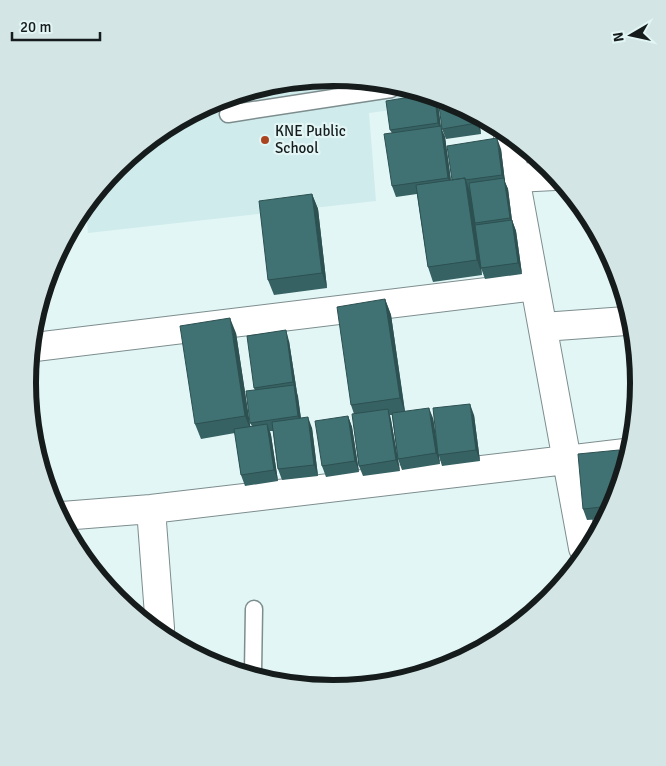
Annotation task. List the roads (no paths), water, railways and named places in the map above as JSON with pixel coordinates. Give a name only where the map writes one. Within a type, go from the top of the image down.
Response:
[{"type":"street","points":[[509,144],[582,544]]},
{"type":"street","points":[[515,178],[546,176]]},
{"type":"street","points":[[39,347],[535,286]]},
{"type":"street","points":[[543,327],[623,321]]},
{"type":"street","points":[[68,516],[151,509],[622,452]]},
{"type":"street","points":[[151,509],[160,624]]},
{"type":"lane","points":[[228,114],[381,90]]},
{"type":"lane","points":[[253,669],[254,609]]},
{"type":"place","name":"KNE Public School","points":[[265,140]]}]
